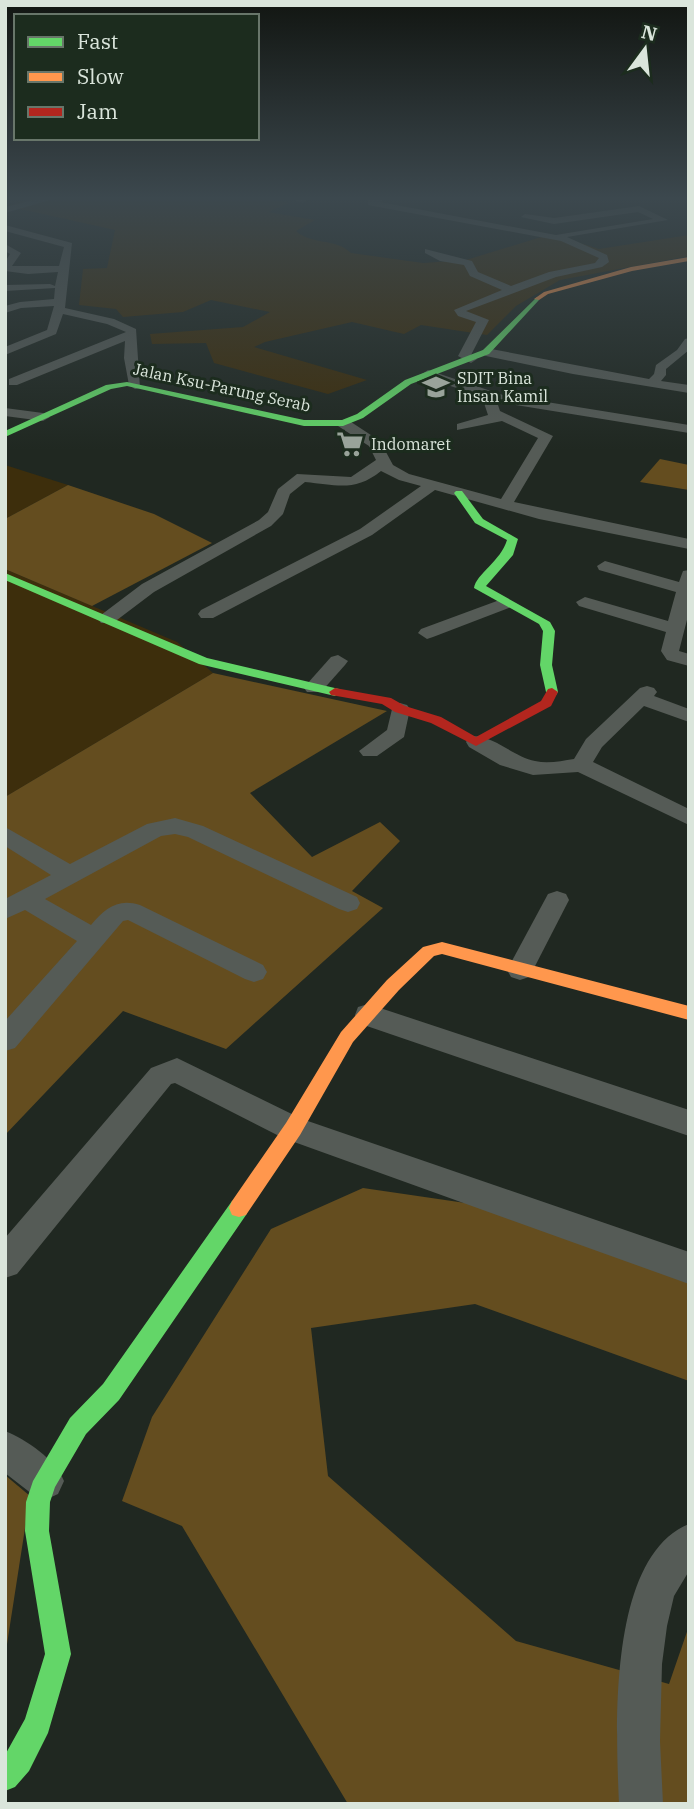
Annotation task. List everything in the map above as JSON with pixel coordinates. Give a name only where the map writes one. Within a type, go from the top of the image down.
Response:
[{"type":"street","points":[[5,351],[52,332],[60,306],[61,281]]},
{"type":"street","points":[[491,281],[513,291]]},
{"type":"street","points":[[536,281],[460,310],[462,314],[483,320],[464,356],[479,356],[689,389]]},
{"type":"street","name":"Jalan Ksu-Parung Serab","points":[[5,435],[114,386],[135,385],[304,423],[343,423],[360,416],[399,386],[479,356],[547,293],[588,281]]},
{"type":"street","points":[[5,288],[60,286]]},
{"type":"street","points":[[5,310],[20,305],[60,306],[122,325],[132,334]]},
{"type":"street","points":[[8,383],[132,334]]},
{"type":"street","points":[[132,334],[130,358],[135,385]]},
{"type":"street","points":[[652,383],[660,375],[660,368],[681,353],[689,341]]},
{"type":"street","points":[[89,350],[130,358]]},
{"type":"street","points":[[428,374],[501,399],[689,429]]},
{"type":"street","points":[[501,399],[491,403],[494,413],[546,436],[505,505]]},
{"type":"street","points":[[5,412],[43,417]]},
{"type":"street","points":[[462,427],[486,419],[505,417]]},
{"type":"street","points":[[343,423],[375,444],[383,462],[395,473],[505,505],[681,542]]},
{"type":"street","points":[[107,619],[149,588],[259,526],[275,514],[283,492],[302,477],[352,482],[362,479],[383,462]]},
{"type":"street","points":[[207,614],[366,532],[432,485]]},
{"type":"street","points":[[459,493],[479,521],[513,537],[508,555],[479,585],[485,592],[547,625],[549,631],[546,665],[552,691],[546,703],[538,710],[476,742]]},
{"type":"street","points":[[681,542],[677,534],[689,531]]},
{"type":"street","points":[[605,566],[687,582],[670,652],[676,657],[689,660]]},
{"type":"street","points":[[5,576],[203,661],[314,688],[386,701],[400,709],[436,720],[508,760],[533,768],[581,765],[689,818]]},
{"type":"street","points":[[585,602],[674,629]]},
{"type":"street","points":[[427,633],[505,603]]},
{"type":"street","points":[[314,688],[338,661]]},
{"type":"street","points":[[581,765],[593,744],[644,695],[689,716]]},
{"type":"street","points":[[370,751],[397,733],[400,709]]},
{"type":"street","points":[[14,904],[155,829],[175,826],[195,831],[348,903]]},
{"type":"street","points":[[5,835],[68,874]]},
{"type":"street","points":[[520,970],[557,900]]},
{"type":"street","points":[[14,904],[94,939]]},
{"type":"street","points":[[5,1040],[116,913],[131,911],[254,972]]},
{"type":"street","points":[[5,1777],[19,1761],[38,1723],[58,1654],[37,1531],[38,1502],[45,1481],[78,1426],[111,1392],[156,1331],[293,1129],[347,1037],[393,985],[435,948],[447,948],[520,970],[689,1013]]},
{"type":"street","points":[[369,1015],[689,1123]]},
{"type":"street","points":[[5,1264],[166,1073],[177,1070],[293,1129],[689,1268]]},
{"type":"street","points":[[5,1449],[45,1481]]},
{"type":"street","points":[[641,1804],[638,1730],[643,1648],[654,1594],[674,1553],[689,1543]]},
{"type":"shaded area","points":[[82,281],[558,281],[516,306],[487,335],[421,325],[404,334],[352,322],[265,342],[254,347],[367,380],[328,394],[214,363],[206,343],[152,344],[150,334],[243,327],[270,312],[211,300],[183,312],[123,317],[116,309],[79,305]]},
{"type":"shaded area","points":[[660,459],[689,465],[689,490],[640,482]]},
{"type":"shaded area","points":[[5,465],[68,485],[5,519]]},
{"type":"shaded area","points":[[68,485],[154,514],[212,543],[92,606],[5,569],[5,519]]},
{"type":"shaded area","points":[[5,569],[177,642],[213,673],[5,797]]},
{"type":"shaded area","points":[[213,673],[387,711],[250,793],[312,857],[380,822],[400,841],[352,891],[383,908],[226,1049],[123,1011],[5,1135],[5,797]]},
{"type":"shaded area","points":[[363,1188],[533,1213],[689,1263],[689,1381],[475,1304],[311,1328],[328,1476],[516,1641],[669,1684],[689,1626],[689,1804],[348,1804],[182,1526],[122,1501],[152,1417],[271,1229]]},
{"type":"shaded area","points":[[5,1475],[30,1496],[5,1657]]},
{"type":"traffic: fast","points":[[5,434],[109,387],[127,384],[304,423],[343,423],[360,416],[408,382],[486,352],[537,299]]},
{"type":"traffic: fast","points":[[459,493],[479,521],[513,539],[508,555],[480,583],[480,588],[544,622],[549,631],[546,665],[552,692]]},
{"type":"traffic: fast","points":[[5,576],[203,661],[335,692]]},
{"type":"traffic: fast","points":[[5,1777],[19,1761],[38,1723],[58,1654],[37,1531],[38,1502],[45,1481],[78,1426],[111,1392],[239,1208]]},
{"type":"traffic: slow","points":[[537,299],[546,293],[587,281]]},
{"type":"traffic: slow","points":[[239,1208],[293,1129],[347,1037],[393,985],[429,951],[442,948],[689,1013]]},
{"type":"traffic: jam","points":[[335,692],[386,701],[400,709],[436,720],[476,742],[546,703],[552,692]]},
{"type":"place","name":"SDIT Bina Insan Kamil","points":[[436,387]]},
{"type":"place","name":"Indomaret","points":[[350,444]]}]
